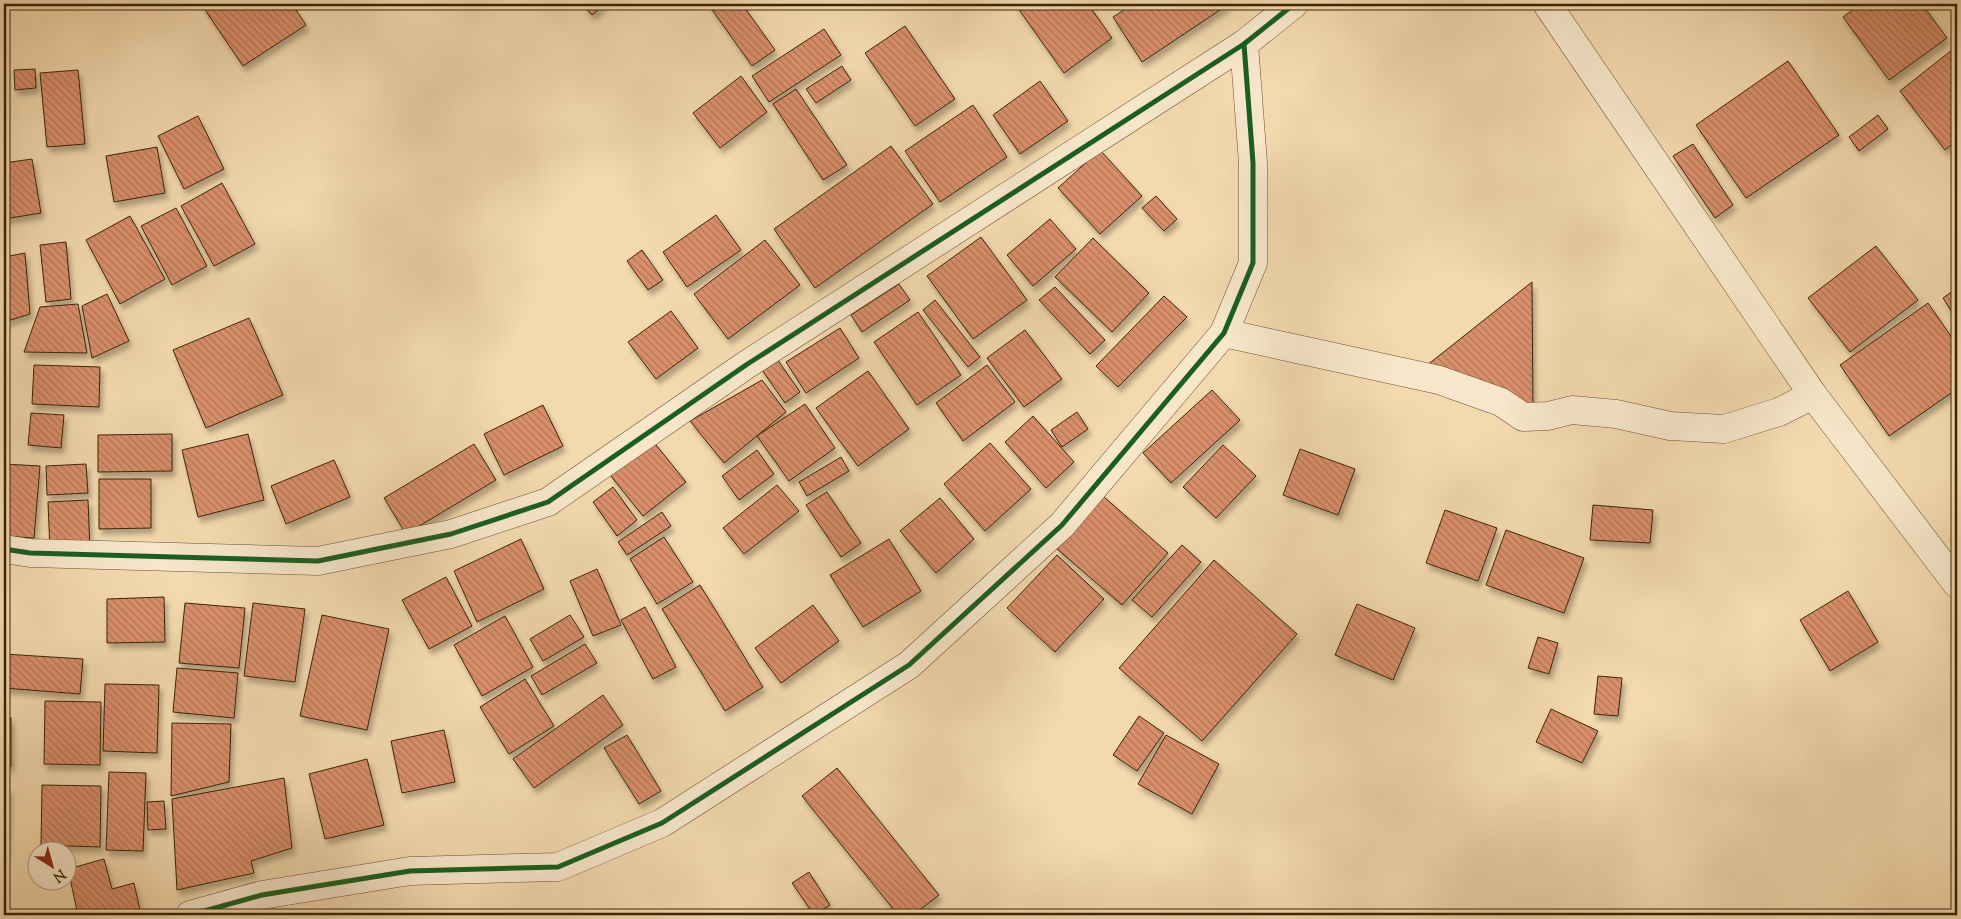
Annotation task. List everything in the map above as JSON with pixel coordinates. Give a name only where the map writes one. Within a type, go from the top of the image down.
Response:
[{"type":"street","points":[[4,549],[30,553],[318,561],[451,534],[548,502],[746,365],[1244,44],[1294,4]]},
{"type":"street","points":[[1547,4],[1813,395],[1957,584]]},
{"type":"street","points":[[190,915],[262,895],[410,871],[558,867],[662,823],[909,665],[1062,525],[1224,333],[1253,263],[1253,163],[1244,44]]},
{"type":"street","points":[[1224,333],[1439,380],[1500,402],[1523,417],[1548,416],[1572,410],[1616,414],[1670,426],[1724,429],[1779,412],[1813,395]]},
{"type":"building","points":[[201,4],[292,4],[306,25],[243,66]]},
{"type":"building","points":[[582,4],[605,4],[592,15]]},
{"type":"building","points":[[708,4],[742,4],[775,50],[752,66]]},
{"type":"building","points":[[1015,4],[1088,4],[1112,38],[1064,73]]},
{"type":"building","points":[[1133,4],[1229,4],[1142,62],[1113,17]]},
{"type":"building","points":[[1861,4],[1922,4],[1947,38],[1889,80],[1843,17]]},
{"type":"building","points":[[905,26],[955,99],[915,126],[865,53]]},
{"type":"building","points":[[824,29],[841,55],[769,102],[752,76]]},
{"type":"building","points":[[1957,46],[1957,140],[1945,150],[1900,91]]},
{"type":"building","points":[[1788,61],[1839,135],[1746,198],[1696,125]]},
{"type":"building","points":[[842,66],[851,80],[816,103],[806,89]]},
{"type":"building","points":[[35,69],[36,88],[15,90],[14,70]]},
{"type":"building","points":[[78,70],[85,144],[47,147],[40,73]]},
{"type":"building","points":[[741,76],[767,112],[720,148],[693,113]]},
{"type":"building","points":[[1040,81],[1068,121],[1020,154],[993,115]]},
{"type":"building","points":[[796,89],[847,165],[823,180],[773,104]]},
{"type":"building","points":[[973,105],[1007,157],[940,202],[905,151]]},
{"type":"building","points":[[1878,115],[1888,129],[1859,151],[1849,137]]},
{"type":"building","points":[[198,116],[224,169],[184,189],[158,136]]},
{"type":"building","points":[[1693,144],[1733,205],[1715,218],[1673,156]]},
{"type":"building","points":[[891,146],[933,204],[815,288],[774,229]]},
{"type":"building","points":[[157,147],[165,193],[114,202],[106,156]]},
{"type":"building","points":[[1100,150],[1142,196],[1100,234],[1058,188]]},
{"type":"building","points":[[32,159],[41,213],[4,219],[4,163]]},
{"type":"building","points":[[222,183],[255,244],[214,266],[181,206]]},
{"type":"building","points":[[1156,196],[1177,219],[1164,231],[1142,208]]},
{"type":"building","points":[[176,208],[207,266],[172,285],[141,226]]},
{"type":"building","points":[[716,215],[741,250],[687,287],[663,252]]},
{"type":"building","points":[[130,216],[165,279],[120,304],[86,240]]},
{"type":"building","points":[[1050,219],[1076,249],[1033,286],[1007,255]]},
{"type":"building","points":[[981,237],[1027,300],[973,339],[927,276]]},
{"type":"building","points":[[1093,238],[1149,293],[1112,332],[1055,277]]},
{"type":"building","points":[[765,240],[800,285],[728,339],[694,294]]},
{"type":"building","points":[[66,242],[71,299],[46,302],[40,245]]},
{"type":"building","points":[[1876,246],[1918,300],[1850,352],[1808,298]]},
{"type":"building","points":[[642,250],[663,280],[648,290],[627,261]]},
{"type":"building","points":[[25,253],[30,314],[4,322],[4,257]]},
{"type":"building","points":[[1532,282],[1533,411],[1426,366]]},
{"type":"building","points":[[899,284],[910,300],[862,332],[851,315]]},
{"type":"building","points":[[1055,287],[1105,340],[1090,354],[1039,300]]},
{"type":"building","points":[[1957,288],[1957,320],[1943,298]]},
{"type":"building","points":[[107,294],[129,341],[92,358],[82,306]]},
{"type":"building","points":[[1164,296],[1187,317],[1118,387],[1096,366]]},
{"type":"building","points":[[935,300],[980,357],[968,367],[923,310]]},
{"type":"building","points":[[1928,303],[1957,345],[1957,389],[1889,436],[1840,365]]},
{"type":"building","points":[[78,304],[87,353],[24,352],[40,307]]},
{"type":"building","points":[[671,311],[698,348],[656,379],[628,342]]},
{"type":"building","points":[[918,312],[961,375],[917,405],[874,342]]},
{"type":"building","points":[[249,318],[283,395],[206,428],[173,350]]},
{"type":"building","points":[[840,328],[859,358],[806,393],[786,362]]},
{"type":"building","points":[[1025,330],[1062,379],[1024,407],[987,358]]},
{"type":"building","points":[[775,356],[800,392],[785,403],[760,367]]},
{"type":"building","points":[[34,365],[100,367],[99,407],[32,404]]},
{"type":"building","points":[[987,365],[1015,402],[963,441],[936,403]]},
{"type":"building","points":[[868,371],[909,429],[858,466],[816,408]]},
{"type":"building","points":[[762,380],[786,412],[724,463],[690,421]]},
{"type":"building","points":[[1212,390],[1240,420],[1171,483],[1143,453]]},
{"type":"building","points":[[805,404],[835,448],[789,481],[757,436]]},
{"type":"building","points":[[543,405],[563,446],[504,475],[484,434]]},
{"type":"building","points":[[1077,412],[1088,429],[1062,447],[1051,430]]},
{"type":"building","points":[[31,413],[64,415],[61,448],[28,445]]},
{"type":"building","points":[[1033,416],[1074,462],[1046,488],[1005,442]]},
{"type":"building","points":[[172,434],[172,471],[98,472],[98,435]]},
{"type":"building","points":[[248,434],[264,500],[198,517],[182,450]]},
{"type":"building","points":[[652,440],[686,482],[643,516],[610,475]]},
{"type":"building","points":[[990,443],[1031,489],[985,531],[944,484]]},
{"type":"building","points":[[474,444],[496,480],[406,534],[384,498]]},
{"type":"building","points":[[1223,445],[1256,476],[1216,518],[1183,487]]},
{"type":"building","points":[[1300,449],[1355,469],[1338,515],[1283,495]]},
{"type":"building","points":[[757,450],[774,474],[739,500],[722,476]]},
{"type":"building","points":[[841,457],[849,471],[807,496],[799,482]]},
{"type":"building","points":[[334,460],[350,497],[286,524],[271,486]]},
{"type":"building","points":[[4,464],[40,466],[34,538],[4,536]]},
{"type":"building","points":[[86,464],[88,493],[47,495],[46,466]]},
{"type":"building","points":[[99,479],[151,479],[151,528],[99,529]]},
{"type":"building","points":[[777,485],[799,511],[744,554],[723,528]]},
{"type":"building","points":[[613,487],[637,520],[617,536],[593,502]]},
{"type":"building","points":[[827,492],[861,543],[841,557],[806,505]]},
{"type":"building","points":[[1103,496],[1168,553],[1122,605],[1057,549]]},
{"type":"building","points":[[940,498],[974,539],[936,573],[900,531]]},
{"type":"building","points":[[88,500],[90,550],[50,551],[48,502]]},
{"type":"building","points":[[1593,505],[1653,510],[1650,543],[1590,540]]},
{"type":"building","points":[[1445,510],[1497,528],[1478,581],[1426,563]]},
{"type":"building","points":[[662,512],[671,526],[627,555],[618,542]]},
{"type":"building","points":[[1506,530],[1584,558],[1564,613],[1486,585]]},
{"type":"building","points":[[664,537],[693,582],[657,604],[630,559]]},
{"type":"building","points":[[521,539],[544,589],[477,622],[454,571]]},
{"type":"building","points":[[889,539],[921,591],[863,627],[830,575]]},
{"type":"building","points":[[1182,545],[1201,562],[1152,617],[1132,600]]},
{"type":"building","points":[[1057,555],[1104,599],[1055,652],[1007,608]]},
{"type":"building","points":[[1214,560],[1297,634],[1202,741],[1119,668]]},
{"type":"building","points":[[597,569],[621,625],[593,636],[570,581]]},
{"type":"building","points":[[446,577],[472,626],[429,649],[402,600]]},
{"type":"building","points":[[700,585],[763,687],[725,711],[662,609]]},
{"type":"building","points":[[1848,591],[1878,642],[1830,671],[1800,620]]},
{"type":"building","points":[[164,597],[165,642],[107,643],[107,599]]},
{"type":"building","points":[[185,603],[245,608],[239,668],[179,663]]},
{"type":"building","points":[[253,603],[305,609],[295,682],[244,676]]},
{"type":"building","points":[[1357,604],[1415,628],[1393,680],[1335,655]]},
{"type":"building","points":[[813,605],[839,641],[781,683],[755,648]]},
{"type":"building","points":[[645,607],[676,667],[653,679],[621,620]]},
{"type":"building","points":[[322,615],[389,629],[367,730],[300,716]]},
{"type":"building","points":[[570,615],[584,637],[543,661],[530,639]]},
{"type":"building","points":[[505,616],[533,667],[482,696],[454,645]]},
{"type":"building","points":[[1538,637],[1558,643],[1549,674],[1528,668]]},
{"type":"building","points":[[585,644],[597,663],[542,695],[531,676]]},
{"type":"building","points":[[4,654],[83,659],[80,694],[4,688]]},
{"type":"building","points":[[177,668],[238,673],[234,718],[173,712]]},
{"type":"building","points":[[1598,676],[1622,678],[1618,716],[1594,714]]},
{"type":"building","points":[[525,679],[554,726],[509,754],[480,707]]},
{"type":"building","points":[[105,684],[159,685],[157,753],[103,751]]},
{"type":"building","points":[[603,695],[623,725],[534,788],[513,759]]},
{"type":"building","points":[[45,701],[101,702],[100,765],[44,764]]},
{"type":"building","points":[[1551,709],[1598,731],[1582,763],[1536,742]]},
{"type":"building","points":[[1139,716],[1164,733],[1137,771],[1113,755]]},
{"type":"building","points":[[4,718],[11,718],[11,766],[4,766]]},
{"type":"building","points":[[172,723],[231,724],[229,782],[171,796]]},
{"type":"building","points":[[444,730],[455,782],[402,793],[391,741]]},
{"type":"building","points":[[627,735],[661,791],[639,804],[604,748]]},
{"type":"building","points":[[1166,735],[1219,764],[1192,814],[1138,784]]},
{"type":"building","points":[[367,759],[384,825],[325,839],[309,774]]},
{"type":"building","points":[[837,768],[939,895],[913,915],[898,915],[802,796]]},
{"type":"building","points":[[109,772],[146,773],[143,851],[106,850]]},
{"type":"building","points":[[284,778],[292,848],[251,861],[254,873],[177,890],[172,799]]},
{"type":"building","points":[[42,785],[101,786],[100,847],[78,846],[78,842],[41,842]]},
{"type":"building","points":[[4,788],[9,788],[7,851],[4,851]]},
{"type":"building","points":[[164,801],[166,829],[148,830],[147,802]]},
{"type":"building","points":[[104,859],[112,889],[134,883],[141,915],[78,915],[73,892],[78,892],[78,866]]},
{"type":"building","points":[[809,872],[830,905],[814,915],[792,883]]},
{"type":"cycle path","points":[[4,549],[30,553],[318,561],[451,534],[548,502],[746,365],[1244,44],[1294,4]]},
{"type":"cycle path","points":[[190,915],[262,895],[410,871],[558,867],[662,823],[909,665],[1062,525],[1224,333],[1253,263],[1253,163],[1244,44]]}]
